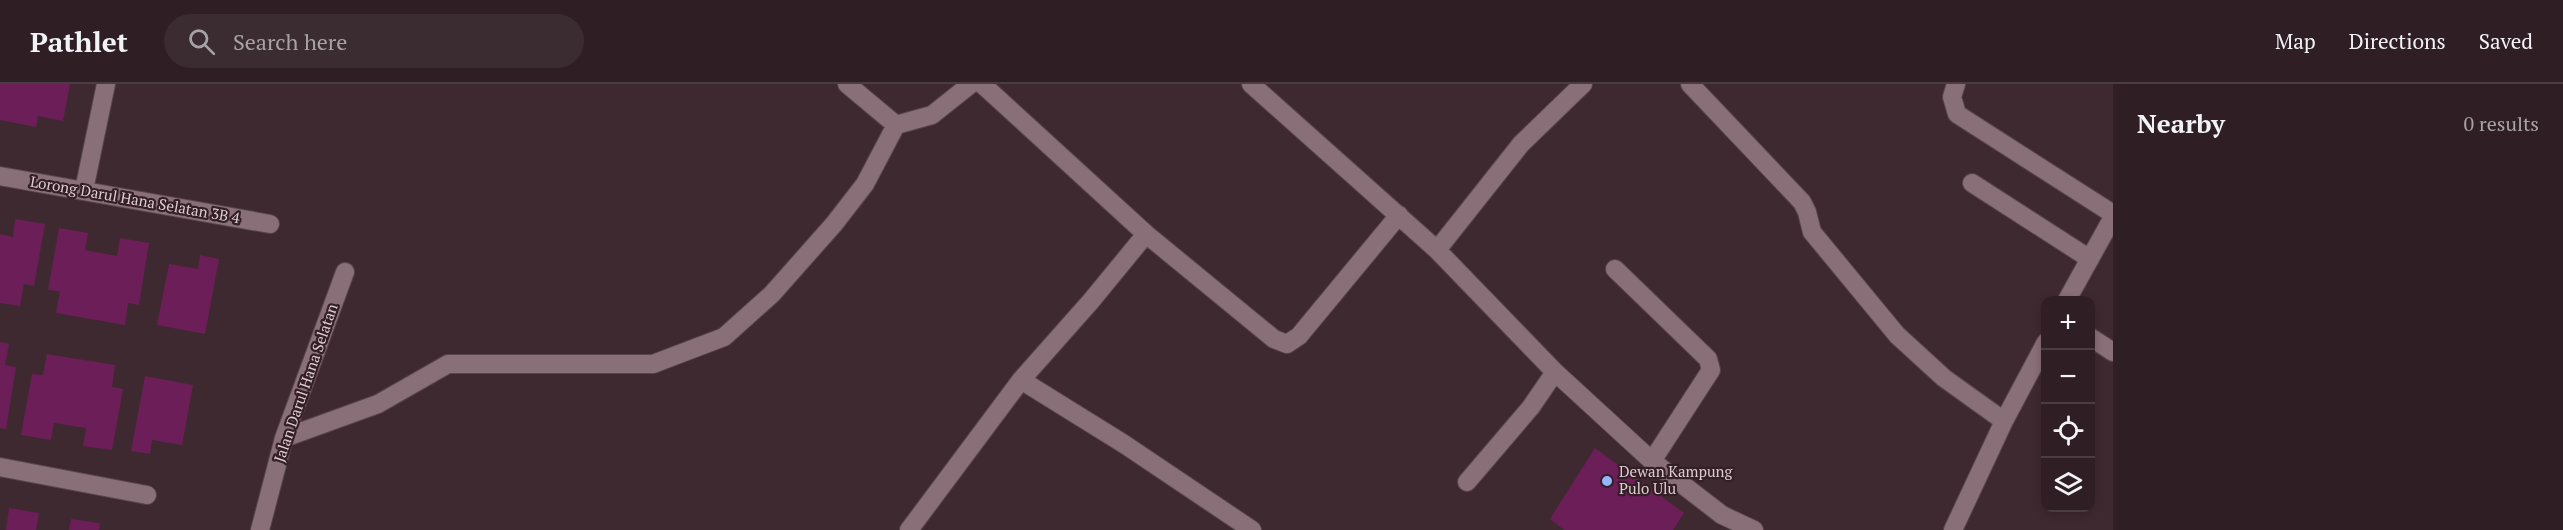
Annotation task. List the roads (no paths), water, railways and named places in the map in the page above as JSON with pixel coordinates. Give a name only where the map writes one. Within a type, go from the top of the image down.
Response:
[{"type":"street","points":[[84,190],[106,84]]},
{"type":"street","points":[[847,84],[896,125]]},
{"type":"street","points":[[284,438],[378,404],[448,364],[653,364],[724,337],[772,294],[834,224],[865,184],[896,125],[932,116],[971,84]]},
{"type":"street","points":[[982,84],[1146,234],[1274,339],[1287,344],[1299,336],[1400,215]]},
{"type":"street","points":[[1251,84],[1400,215],[1555,372],[1652,461],[1722,515],[1754,530]]},
{"type":"street","points":[[1437,250],[1521,144],[1583,84]]},
{"type":"street","points":[[1690,84],[1802,202],[1808,212],[1812,232],[1897,335],[1944,378],[2004,421]]},
{"type":"street","points":[[1956,84],[1952,97],[1957,114],[2113,216],[2069,296]]},
{"type":"street","name":"Lorong Darul Hana Selatan 3B 4","points":[[0,176],[270,224]]},
{"type":"street","points":[[1971,183],[2090,259]]},
{"type":"street","points":[[909,530],[1021,380],[1092,301],[1146,234]]},
{"type":"street","points":[[1615,268],[1708,359],[1711,370],[1652,461]]},
{"type":"street","name":"Jalan Darul Hana Selatan","points":[[260,530],[284,438],[345,272]]},
{"type":"street","points":[[2095,340],[2113,352]]},
{"type":"street","points":[[1953,530],[2004,421],[2042,350]]},
{"type":"street","points":[[1467,482],[1531,407],[1555,372]]},
{"type":"street","points":[[1021,380],[1124,444],[1252,530]]},
{"type":"street","points":[[0,467],[147,495]]},
{"type":"place","name":"Dewan Kampung Pulo Ulu","points":[[1607,481]]}]
